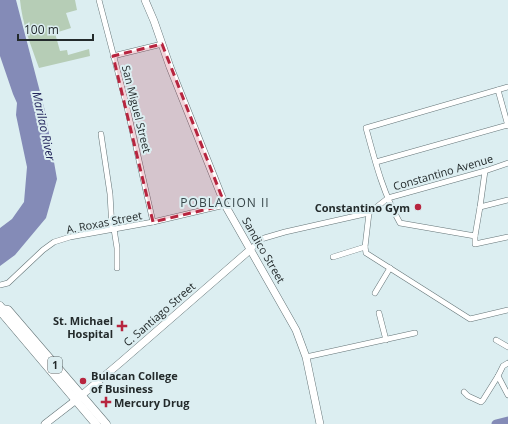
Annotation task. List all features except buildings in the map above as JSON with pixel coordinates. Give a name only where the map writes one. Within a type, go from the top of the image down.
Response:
[{"type":"highway","name":"1","points":[[1,308],[3,314],[78,398],[106,424]]},
{"type":"highway","name":"1","points":[[78,398],[96,424]]},
{"type":"main road","name":"Sandico Street","points":[[145,0],[225,204],[296,330],[306,357],[320,424]]},
{"type":"main road","name":"C. Santiago Street","points":[[46,424],[251,249]]},
{"type":"street","name":"San Miguel Street","points":[[100,0],[113,56],[126,102],[153,222]]},
{"type":"street","points":[[113,56],[162,44]]},
{"type":"street","points":[[475,236],[400,223],[388,198],[366,128],[508,87]]},
{"type":"street","points":[[376,162],[508,126],[498,90]]},
{"type":"street","points":[[101,134],[110,194],[113,229],[117,248],[117,268]]},
{"type":"street","name":"Constantino Avenue","points":[[251,249],[261,239],[284,232],[369,213],[388,198],[485,171],[508,163]]},
{"type":"street","points":[[485,171],[475,244],[508,237]]},
{"type":"street","points":[[480,207],[508,200]]},
{"type":"street","name":"A. Roxas Street","points":[[0,285],[8,283],[43,250],[54,242],[153,222],[225,204]]},
{"type":"street","points":[[369,213],[365,247],[366,253],[470,319],[508,310]]},
{"type":"street","points":[[333,257],[365,247]]},
{"type":"street","points":[[375,293],[390,268]]},
{"type":"street","points":[[379,313],[386,340]]},
{"type":"street","points":[[306,357],[415,334]]},
{"type":"street","points":[[496,340],[508,347]]},
{"type":"street","points":[[464,392],[468,396],[481,402],[503,366],[508,363]]},
{"type":"street","points":[[498,376],[508,394]]},
{"type":"highlighted area","points":[[162,44],[225,205],[153,222],[113,56]]},
{"type":"green space","points":[[20,0],[75,0],[77,10],[66,13],[71,28],[55,33],[60,51],[67,50],[68,55],[89,49],[90,56],[39,68],[25,26]]},
{"type":"water","name":"Marilao River","points":[[0,0],[16,0],[45,111],[57,179],[46,218],[15,255],[0,266],[0,228],[12,219],[24,202],[27,167],[16,115],[17,103],[0,56]]},
{"type":"waterway","points":[[496,424],[508,421]]},
{"type":"place","name":"Constantino Gym","points":[[418,207]]},
{"type":"place","name":"St. Michael Hospital","points":[[122,326]]},
{"type":"place","name":"Bulacan College of Business","points":[[83,381]]},
{"type":"place","name":"Mercury Drug","points":[[106,402]]},
{"type":"district","name":"POBLACION II","points":[[225,202]]}]
